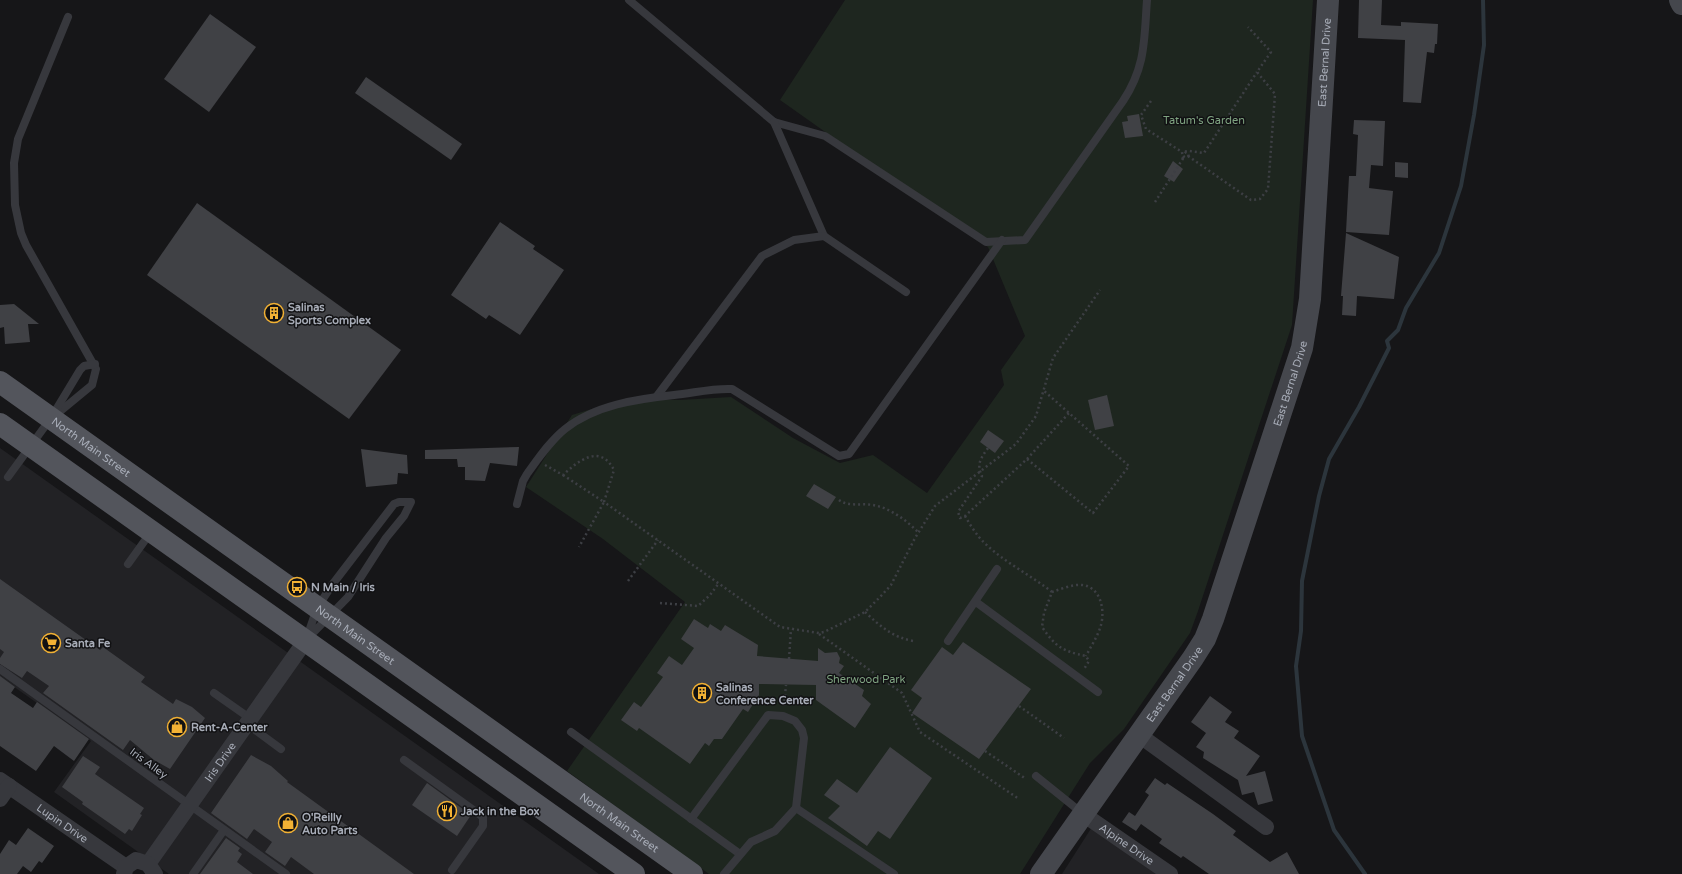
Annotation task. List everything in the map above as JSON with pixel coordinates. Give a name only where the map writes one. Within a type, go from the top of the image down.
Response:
[{"type":"main road","name":"East Bernal Drive","points":[[1041,874],[1205,638],[1213,619],[1302,348],[1310,299],[1328,0]]},
{"type":"main road","points":[[1680,0],[1682,4]]},
{"type":"main road","name":"North Main Street","points":[[0,382],[692,874]]},
{"type":"main road","points":[[0,424],[634,874]]},
{"type":"street","name":"Iris Drive","points":[[152,869],[189,805],[306,640]]},
{"type":"street","points":[[1139,735],[1266,827]]},
{"type":"street","name":"Lupin Drive","points":[[3,788],[125,870]]},
{"type":"street","name":"Alpine Drive","points":[[1083,814],[1170,874]]},
{"type":"street","points":[[125,870],[136,860],[152,869]]},
{"type":"lane","points":[[629,0],[774,122],[824,136],[986,242],[1025,240],[1131,89],[1140,68],[1143,55],[1146,0]]},
{"type":"lane","points":[[51,418],[92,385],[96,369],[95,364],[29,252],[21,232],[15,205],[14,163],[18,139],[68,17]]},
{"type":"lane","points":[[774,122],[824,236],[906,292]]},
{"type":"lane","points":[[657,396],[762,256],[794,240],[824,236]]},
{"type":"lane","points":[[516,504],[523,481],[537,461],[564,430],[604,409],[632,400],[657,396],[715,389],[732,389],[838,456],[846,456],[851,453],[1002,240]]},
{"type":"lane","points":[[8,477],[51,418],[80,370],[84,366],[95,364]]},
{"type":"lane","points":[[306,640],[324,612],[332,585],[373,531],[394,504],[399,502],[412,502],[404,516],[386,538],[348,597],[324,612],[306,640]]},
{"type":"lane","points":[[373,531],[386,538]]},
{"type":"lane","points":[[128,564],[152,532]]},
{"type":"lane","points":[[948,641],[976,602],[996,569]]},
{"type":"lane","points":[[976,602],[1098,692]]},
{"type":"lane","name":"Iris Alley","points":[[0,669],[286,874]]},
{"type":"lane","points":[[214,693],[281,749]]},
{"type":"lane","points":[[691,819],[768,715],[783,716],[795,721],[802,730],[804,738],[796,808],[775,831],[751,842],[724,874]]},
{"type":"lane","points":[[571,732],[740,854]]},
{"type":"lane","points":[[404,760],[483,817],[483,826],[452,870]]},
{"type":"lane","points":[[1034,780],[1083,814]]},
{"type":"lane","points":[[796,808],[894,874]]},
{"type":"lane","points":[[193,874],[224,830]]},
{"type":"path","points":[[1151,102],[1141,115],[1146,129],[1183,153],[1204,153],[1271,52],[1248,27]]},
{"type":"path","points":[[1189,154],[1251,200],[1258,200],[1266,193],[1268,189],[1274,94],[1257,72]]},
{"type":"path","points":[[1183,153],[1183,158]]},
{"type":"path","points":[[1155,202],[1183,158],[1189,154]]},
{"type":"path","points":[[819,633],[865,612],[890,585],[918,532],[934,506],[1010,450],[1025,432],[1036,416],[1053,358],[1100,290]]},
{"type":"path","points":[[1027,459],[1092,513],[1129,466],[1043,390]]},
{"type":"path","points":[[988,448],[979,461],[979,472],[982,476],[979,483],[958,512],[958,517],[965,516],[1027,459],[1069,413]]},
{"type":"path","points":[[562,475],[586,457],[594,456],[602,457],[614,470],[604,502],[579,547]]},
{"type":"path","points":[[537,461],[604,502],[780,627],[819,633],[902,693],[920,732],[1019,799]]},
{"type":"path","points":[[839,500],[846,504],[868,504],[881,507],[900,516],[918,532]]},
{"type":"path","points":[[965,516],[979,538],[1004,559],[1033,577],[1052,592]]},
{"type":"path","points":[[628,581],[658,540]]},
{"type":"path","points":[[660,603],[698,606],[710,595],[719,583]]},
{"type":"path","points":[[1052,592],[1082,585],[1090,588],[1099,596],[1103,610],[1101,626],[1086,656],[1088,661],[1079,678]]},
{"type":"path","points":[[1052,592],[1044,613],[1042,627],[1053,643],[1068,652],[1086,656]]},
{"type":"path","points":[[865,612],[889,633],[896,637],[913,642]]},
{"type":"path","points":[[789,659],[792,629]]},
{"type":"path","points":[[783,716],[786,685]]},
{"type":"path","points":[[1019,706],[1064,738]]},
{"type":"path","points":[[985,751],[1034,780]]},
{"type":"shaded area","points":[[0,448],[599,874],[169,874],[54,792],[91,741],[0,677]]},
{"type":"shaded area","points":[[1092,827],[1158,874],[1062,874]]},
{"type":"green space","name":"Sherwood Park","points":[[845,0],[1313,0],[1292,325],[1198,611],[1190,633],[1124,729],[1090,763],[1020,874],[709,874],[567,771],[685,602],[603,539],[526,487],[572,415],[628,398],[680,400],[731,397],[793,438],[840,463],[873,455],[927,493],[1004,385],[1001,370],[1025,336],[988,247],[780,100]]},
{"type":"building","points":[[1359,0],[1382,0],[1381,25],[1401,26],[1401,22],[1438,24],[1437,44],[1435,44],[1434,53],[1427,52],[1421,103],[1403,102],[1405,40],[1358,38]]},
{"type":"building","points":[[210,14],[256,47],[209,112],[164,79]]},
{"type":"building","points":[[366,77],[462,144],[451,160],[355,93]]},
{"type":"building","points":[[1139,114],[1143,136],[1125,138],[1122,122],[1128,121],[1127,116]]},
{"type":"building","points":[[1354,120],[1385,121],[1383,166],[1371,165],[1369,188],[1393,191],[1389,235],[1346,232],[1349,176],[1356,176],[1358,135],[1353,134]]},
{"type":"building","points":[[1173,161],[1183,169],[1174,182],[1164,176]]},
{"type":"building","points":[[1395,162],[1408,163],[1408,178],[1395,177]]},
{"type":"building","name":"Salinas Sports Complex","points":[[197,203],[401,350],[349,419],[147,275]]},
{"type":"building","points":[[500,222],[535,246],[533,249],[564,270],[520,335],[489,315],[486,319],[451,295]]},
{"type":"building","points":[[1346,233],[1399,257],[1394,299],[1357,296],[1356,316],[1342,315],[1343,296],[1341,296]]},
{"type":"building","points":[[14,304],[39,324],[28,324],[30,342],[5,344],[4,327],[0,328],[0,305]]},
{"type":"building","points":[[1107,395],[1114,426],[1095,430],[1088,400]]},
{"type":"building","points":[[988,430],[1004,441],[995,453],[980,442]]},
{"type":"building","points":[[519,447],[517,466],[490,463],[485,481],[465,480],[465,467],[458,467],[457,459],[425,459],[425,450]]},
{"type":"building","points":[[361,449],[407,455],[408,474],[398,473],[397,484],[366,487]]},
{"type":"building","points":[[814,484],[836,497],[828,509],[806,496]]},
{"type":"building","points":[[0,579],[100,650],[103,647],[145,677],[141,682],[173,704],[176,699],[192,707],[205,718],[170,769],[154,760],[130,740],[123,750],[43,693],[49,686],[27,671],[22,678],[0,664],[0,658],[4,652],[0,649]]},
{"type":"building","name":"Salinas Conference Center","points":[[694,619],[708,628],[710,624],[721,631],[725,625],[758,645],[757,656],[818,661],[818,648],[825,653],[837,652],[840,658],[839,663],[844,666],[839,673],[864,690],[862,696],[871,704],[855,728],[816,700],[816,685],[759,684],[759,695],[748,712],[743,709],[722,739],[714,739],[709,746],[705,743],[690,764],[639,728],[637,731],[621,720],[634,702],[641,707],[663,677],[657,673],[669,656],[682,665],[694,648],[681,639]]},
{"type":"building","points":[[963,642],[1031,689],[979,759],[912,713],[922,698],[911,690],[942,647],[953,655]]},
{"type":"building","points":[[0,676],[15,687],[11,693],[33,708],[37,702],[89,739],[74,761],[54,746],[36,771],[0,746]]},
{"type":"building","points":[[1210,696],[1232,712],[1225,722],[1239,731],[1234,738],[1260,756],[1246,776],[1265,771],[1273,801],[1258,805],[1254,792],[1242,795],[1238,780],[1203,758],[1204,752],[1196,747],[1206,733],[1191,722]]},
{"type":"building","points":[[890,747],[932,778],[890,839],[878,831],[867,846],[828,818],[840,806],[824,795],[837,779],[857,793]]},
{"type":"building","points":[[251,755],[271,766],[288,781],[287,782],[414,874],[314,874],[291,857],[285,866],[265,852],[272,842],[254,829],[247,839],[211,813]]},
{"type":"building","points":[[83,756],[100,767],[95,774],[144,808],[140,814],[142,815],[132,831],[129,829],[125,834],[82,804],[83,802],[62,787]]},
{"type":"building","points":[[1155,778],[1165,785],[1167,783],[1213,814],[1236,831],[1233,835],[1270,862],[1287,852],[1299,874],[1209,874],[1183,856],[1181,858],[1159,843],[1162,839],[1141,824],[1136,831],[1122,822],[1129,812],[1135,816],[1149,795],[1145,792]]},
{"type":"building","points":[[427,783],[471,815],[457,836],[412,805]]},
{"type":"building","points":[[28,828],[54,846],[42,863],[39,861],[31,872],[23,866],[17,874],[0,874],[0,854],[9,840],[16,845]]},
{"type":"building","points":[[226,838],[240,848],[238,851],[242,854],[237,862],[253,874],[200,874]]},
{"type":"waterway","points":[[1365,874],[1334,830],[1302,736],[1296,666],[1301,631],[1302,581],[1319,496],[1329,459],[1359,407],[1389,348],[1387,341],[1398,330],[1406,308],[1439,253],[1461,186],[1474,115],[1484,45],[1483,0]]},
{"type":"place","name":"Salinas Sports Complex","points":[[274,313]]},
{"type":"place","name":"N Main / Iris","points":[[297,587]]},
{"type":"place","name":"Santa Fe","points":[[51,643]]},
{"type":"place","name":"Salinas Conference Center","points":[[702,693]]},
{"type":"place","name":"Rent-A-Center","points":[[177,727]]},
{"type":"place","name":"Jack in the Box","points":[[447,811]]},
{"type":"place","name":"O'Reilly Auto Parts","points":[[288,823]]},
{"type":"park label","name":"Tatum's Garden","points":[[1204,120]]}]
